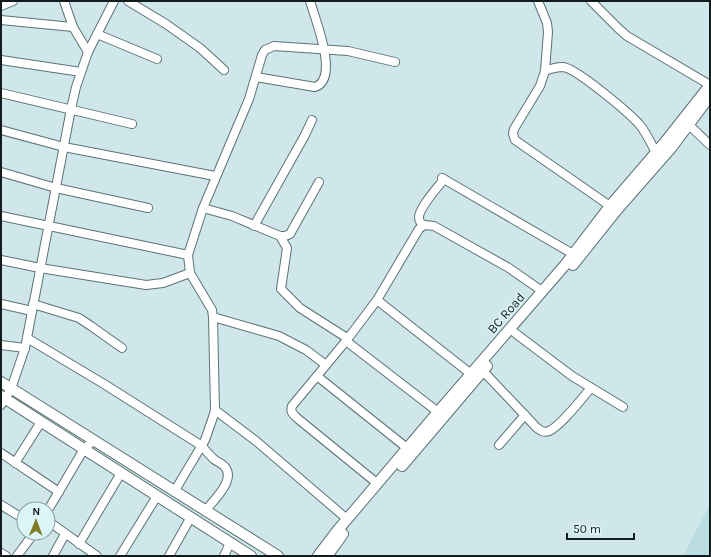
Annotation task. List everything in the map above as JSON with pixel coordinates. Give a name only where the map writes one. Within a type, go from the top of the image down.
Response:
[{"type":"street","points":[[1,6],[13,1]]},
{"type":"street","points":[[64,1],[74,27],[88,52]]},
{"type":"street","points":[[114,1],[88,52],[81,72],[71,108],[25,348],[11,389],[2,400],[41,422],[121,474],[191,516],[251,556]]},
{"type":"street","points":[[128,1],[195,44],[224,70]]},
{"type":"street","points":[[256,77],[315,88],[320,86],[323,82],[327,68],[324,49],[310,1]]},
{"type":"street","points":[[538,1],[547,23],[548,32],[545,71],[540,86],[514,129],[513,134],[515,140],[613,209]]},
{"type":"street","points":[[591,1],[627,36],[710,85]]},
{"type":"street","points":[[1,20],[74,27]]},
{"type":"street","points":[[97,34],[157,59]]},
{"type":"street","points":[[174,492],[202,446],[211,427],[215,410],[212,310],[190,273],[188,255],[215,176],[248,98],[265,50],[274,46],[348,51],[395,62]]},
{"type":"street","points":[[1,60],[81,72]]},
{"type":"street","points":[[545,71],[563,67],[575,72],[610,98],[638,123],[656,153]]},
{"type":"street","name":"BC Road","points":[[318,556],[347,519],[470,374],[541,296],[613,209],[710,85]]},
{"type":"street","points":[[1,93],[71,108],[132,124]]},
{"type":"street","name":"BC Road","points":[[327,556],[342,536],[515,333],[573,254],[613,209],[672,147],[710,96]]},
{"type":"street","points":[[254,226],[312,120]]},
{"type":"street","points":[[688,124],[710,145]]},
{"type":"street","points":[[1,130],[64,147],[215,176]]},
{"type":"street","points":[[1,172],[56,188],[148,208]]},
{"type":"street","points":[[541,296],[513,271],[434,226],[424,225],[420,222],[420,211],[443,178],[573,254]]},
{"type":"street","points":[[203,208],[232,216],[280,236],[285,236],[290,234],[319,182]]},
{"type":"street","points":[[1,216],[188,255]]},
{"type":"street","points":[[378,484],[292,413],[291,410],[292,406],[346,341],[377,300],[419,229],[424,225]]},
{"type":"street","points":[[280,236],[287,248],[281,289],[300,308],[347,338],[346,341],[438,412]]},
{"type":"street","points":[[1,260],[40,268],[146,285],[163,283],[190,273]]},
{"type":"street","points":[[377,300],[470,374]]},
{"type":"street","points":[[1,304],[33,308],[79,318],[122,348]]},
{"type":"street","points":[[213,317],[279,336],[306,350],[326,365]]},
{"type":"street","points":[[515,333],[572,376],[623,407]]},
{"type":"street","points":[[27,338],[104,384],[202,446],[214,459],[225,466],[229,473],[228,478],[224,487],[205,511]]},
{"type":"street","points":[[1,346],[25,348]]},
{"type":"street","points":[[483,371],[542,432],[548,431],[556,426],[591,388]]},
{"type":"street","points":[[317,376],[407,448]]},
{"type":"street","points":[[1,382],[278,556]]},
{"type":"street","points":[[215,410],[256,441],[347,519]]},
{"type":"street","points":[[500,445],[525,415]]},
{"type":"street","points":[[16,463],[41,422]]},
{"type":"street","points":[[54,501],[84,449],[93,441]]},
{"type":"street","points":[[1,453],[59,492]]},
{"type":"street","points":[[79,544],[121,474]]},
{"type":"street","points":[[120,556],[157,496]]},
{"type":"street","points":[[1,505],[16,514]]},
{"type":"street","points":[[169,556],[191,516]]},
{"type":"street","points":[[56,527],[97,556]]},
{"type":"street","points":[[53,556],[66,534]]},
{"type":"street","points":[[19,555],[29,541]]},
{"type":"street","points":[[224,556],[230,542]]},
{"type":"street","points":[[1,552],[6,556]]},
{"type":"shaded area","points":[[710,504],[710,556],[683,556]]}]
